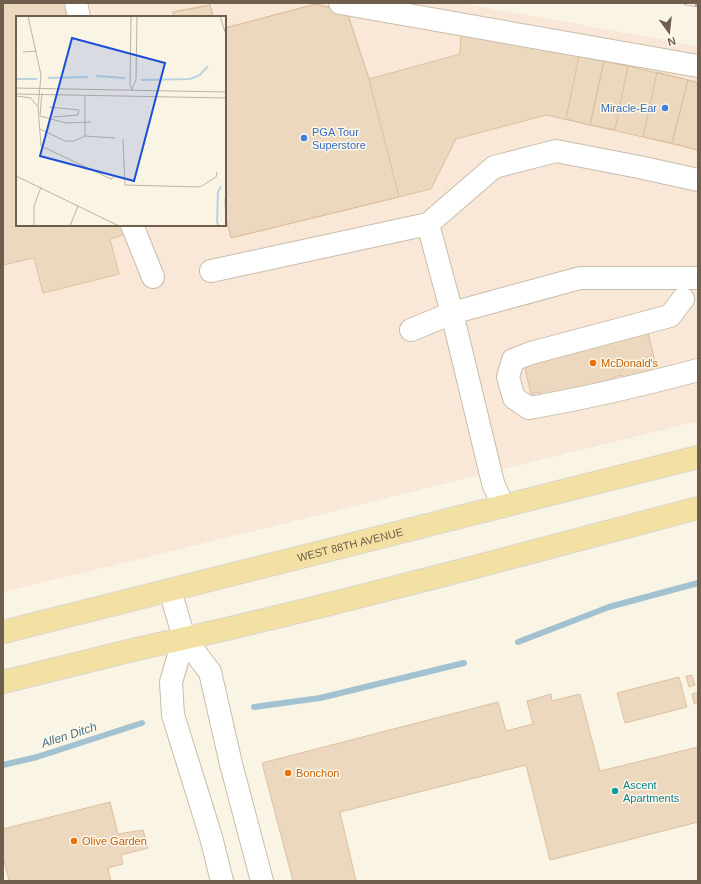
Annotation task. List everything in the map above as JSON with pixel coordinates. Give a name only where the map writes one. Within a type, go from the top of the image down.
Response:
[{"type":"main road","name":"WEST 88TH AVENUE","points":[[3,632],[698,457]]},
{"type":"main road","points":[[3,682],[299,612],[451,574],[698,508]]},
{"type":"street","points":[[76,3],[79,16]]},
{"type":"street","points":[[340,3],[698,66]]},
{"type":"street","points":[[211,271],[428,224],[494,167],[556,152],[639,167],[698,180]]},
{"type":"street","points":[[428,224],[452,313],[493,482],[503,506]]},
{"type":"street","points":[[132,226],[153,277]]},
{"type":"street","points":[[411,330],[452,313],[580,278],[698,278]]},
{"type":"street","points":[[682,299],[670,316],[531,352],[513,360],[508,376],[514,398],[529,408],[568,401],[698,370]]},
{"type":"street","points":[[170,590],[184,638],[210,672],[231,764],[262,881]]},
{"type":"street","points":[[184,638],[171,682],[173,715],[212,837],[222,881]]},
{"type":"shaded area","points":[[3,3],[461,3],[698,46],[698,421],[3,592]]},
{"type":"building","points":[[3,3],[65,3],[68,16],[16,16],[16,226],[121,226],[123,235],[110,239],[119,274],[43,293],[34,258],[3,265]]},
{"type":"building","points":[[316,4],[347,12],[369,79],[460,54],[461,32],[628,66],[696,82],[698,87],[698,150],[546,115],[456,139],[431,189],[231,238],[226,218],[226,28]]},
{"type":"building","name":"PGA Tour Superstore","points":[[316,4],[347,12],[369,79],[399,197],[231,238],[226,218],[226,28]]},
{"type":"building","points":[[210,5],[213,16],[174,16],[173,12]]},
{"type":"building","points":[[210,5],[213,16],[174,16],[173,12]]},
{"type":"building","points":[[579,56],[604,61],[590,125],[566,119]]},
{"type":"building","points":[[604,61],[628,66],[615,130],[590,125]]},
{"type":"building","name":"Miracle-Ear","points":[[657,72],[688,80],[672,143],[643,137]]},
{"type":"building","points":[[688,80],[696,82],[698,87],[698,150],[672,143]]},
{"type":"building","name":"McDonald's","points":[[647,328],[655,362],[658,363],[660,373],[623,382],[622,375],[614,377],[616,382],[540,398],[539,392],[531,394],[524,364]]},
{"type":"building","points":[[692,675],[695,685],[689,687],[686,676]]},
{"type":"building","points":[[679,677],[687,707],[625,723],[617,693]]},
{"type":"building","points":[[698,692],[698,703],[694,704],[692,694]]},
{"type":"building","name":"Ascent Apartments","points":[[551,694],[552,701],[580,694],[600,771],[698,747],[698,822],[550,860],[526,765],[340,812],[356,881],[293,881],[262,763],[498,702],[506,731],[533,724],[527,701]]},
{"type":"building","name":"Olive Garden","points":[[110,802],[118,834],[143,830],[148,848],[121,855],[123,864],[108,868],[111,881],[9,881],[3,857],[3,829]]},
{"type":"waterway","points":[[518,642],[609,607],[698,583]]},
{"type":"waterway","points":[[254,707],[320,698],[464,663]]},
{"type":"waterway","name":"Allen Ditch","points":[[3,765],[37,757],[142,723]]},
{"type":"railway","points":[[686,3],[698,5]]},
{"type":"place","name":"Miracle-Ear","points":[[665,108]]},
{"type":"place","name":"PGA Tour Superstore","points":[[304,138]]},
{"type":"place","name":"McDonald's","points":[[593,363]]},
{"type":"place","name":"Bonchon","points":[[288,773]]},
{"type":"place","name":"Ascent Apartments","points":[[615,791]]},
{"type":"place","name":"Olive Garden","points":[[74,841]]}]
